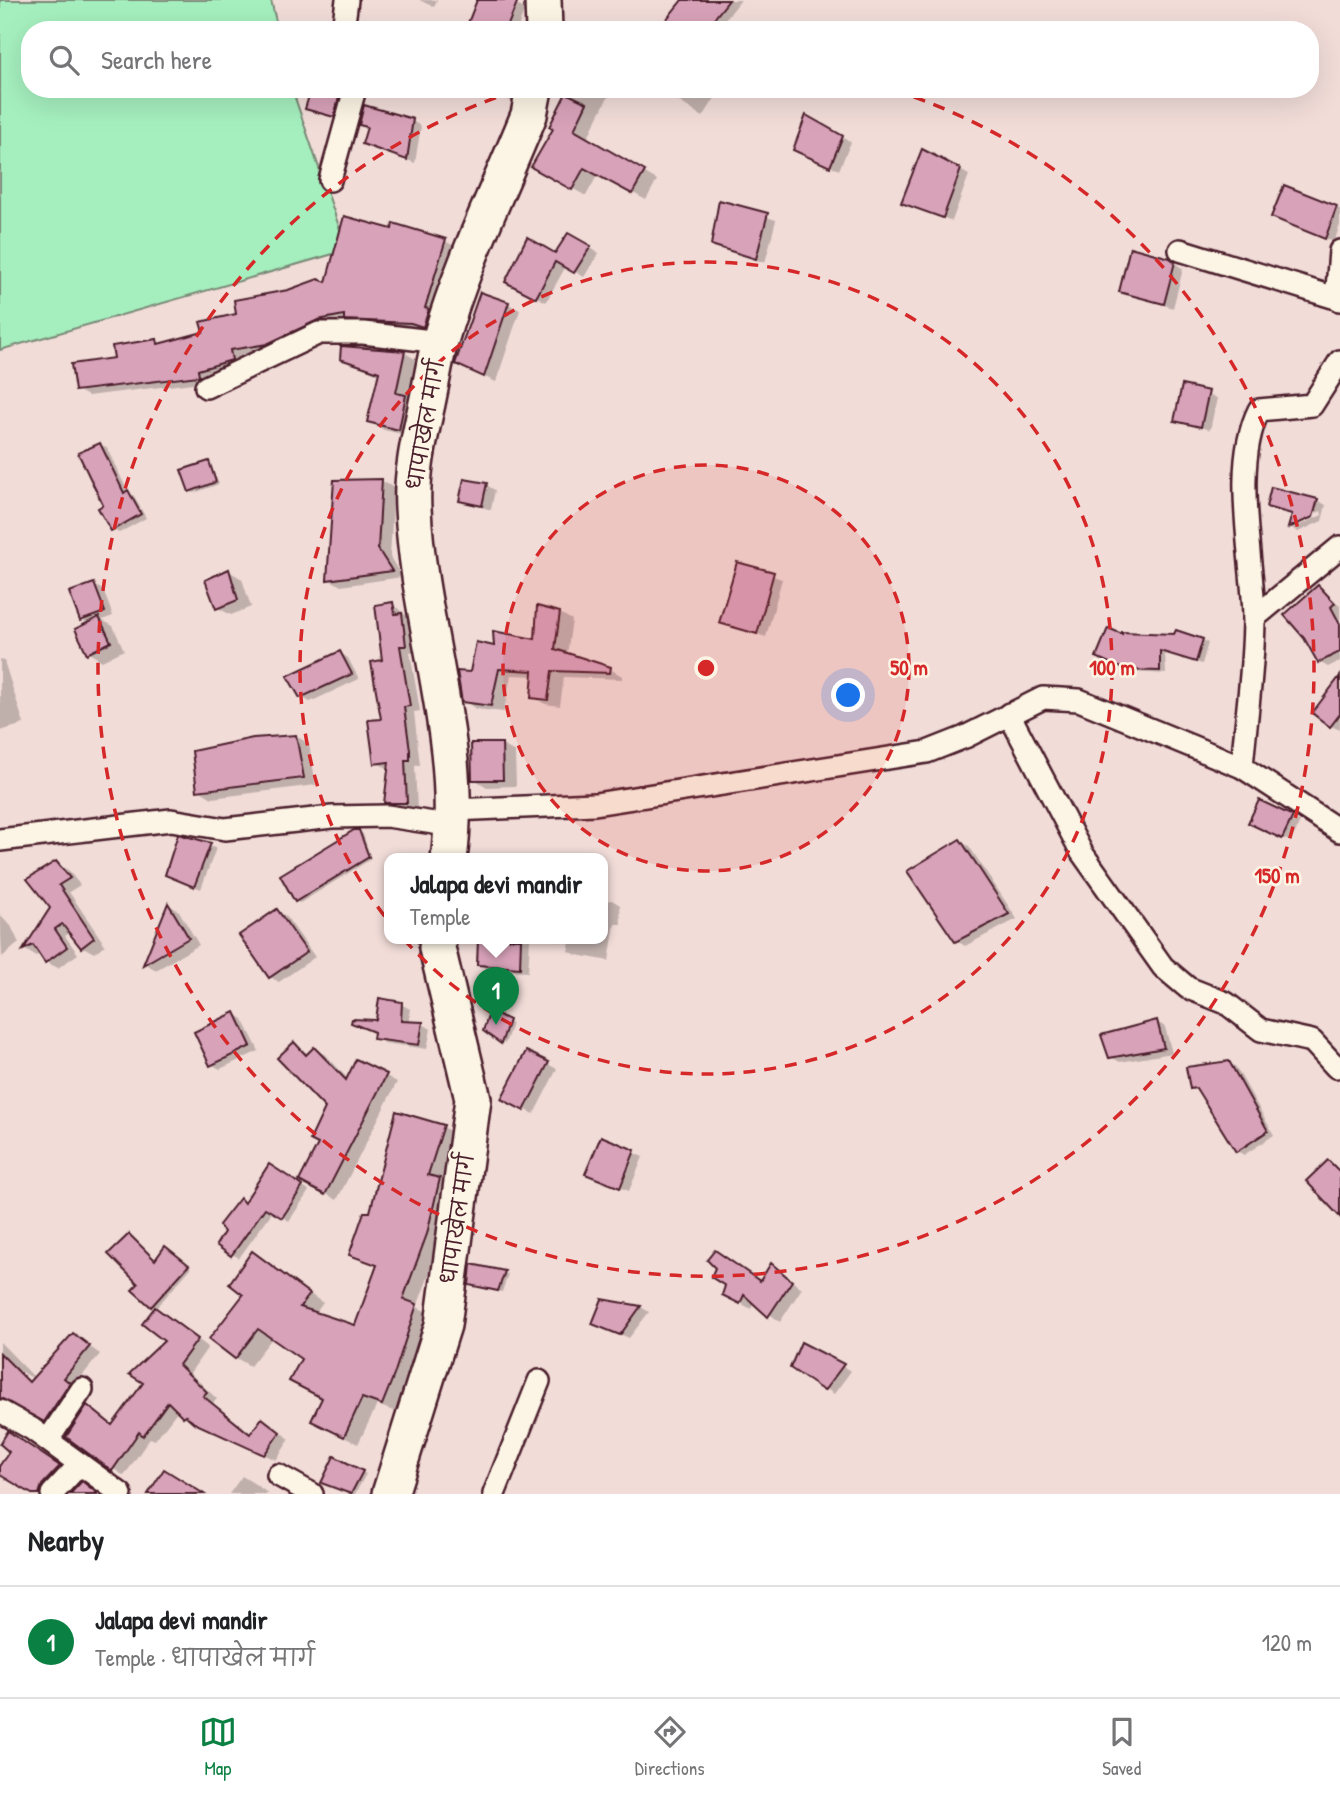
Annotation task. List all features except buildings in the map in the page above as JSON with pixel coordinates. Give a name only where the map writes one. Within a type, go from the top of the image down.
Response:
[{"type":"main road","points":[[543,0],[544,21]]},
{"type":"main road","name":"धापाखेल मार्ग","points":[[452,832],[447,741],[419,580],[412,505],[418,445],[440,342],[455,295],[529,115],[532,98]]},
{"type":"main road","name":"धापाखेल मार्ग","points":[[390,1494],[443,1325],[473,1099],[437,944]]},
{"type":"street","points":[[344,21],[347,0]]},
{"type":"street","points":[[330,180],[353,98]]},
{"type":"street","points":[[1180,250],[1339,300],[1340,251]]},
{"type":"street","points":[[206,387],[319,333],[363,333],[440,342]]},
{"type":"street","points":[[1242,767],[1254,618],[1245,499],[1251,425],[1259,410],[1312,405],[1340,361]]},
{"type":"street","points":[[1254,618],[1340,547]]},
{"type":"street","points":[[0,840],[171,820],[225,829],[332,817],[387,816],[452,832],[596,804],[927,752],[965,737],[1043,698],[1079,700],[1242,767],[1340,831]]},
{"type":"street","points":[[1009,714],[1082,853],[1163,967],[1188,988],[1226,1003],[1261,1030],[1312,1041],[1336,1067],[1340,1066]]},
{"type":"street","points":[[494,1494],[539,1381]]},
{"type":"street","points":[[48,1440],[82,1389]]},
{"type":"street","points":[[0,1411],[48,1440],[121,1494]]},
{"type":"street","points":[[52,1494],[80,1464]]},
{"type":"street","points":[[278,1475],[312,1494]]},
{"type":"green space","points":[[0,0],[271,0],[276,21],[21,21],[21,98],[295,98],[347,250],[0,350]]},
{"type":"place","name":"Jalapa devi mandir","points":[[496,1025]]}]
